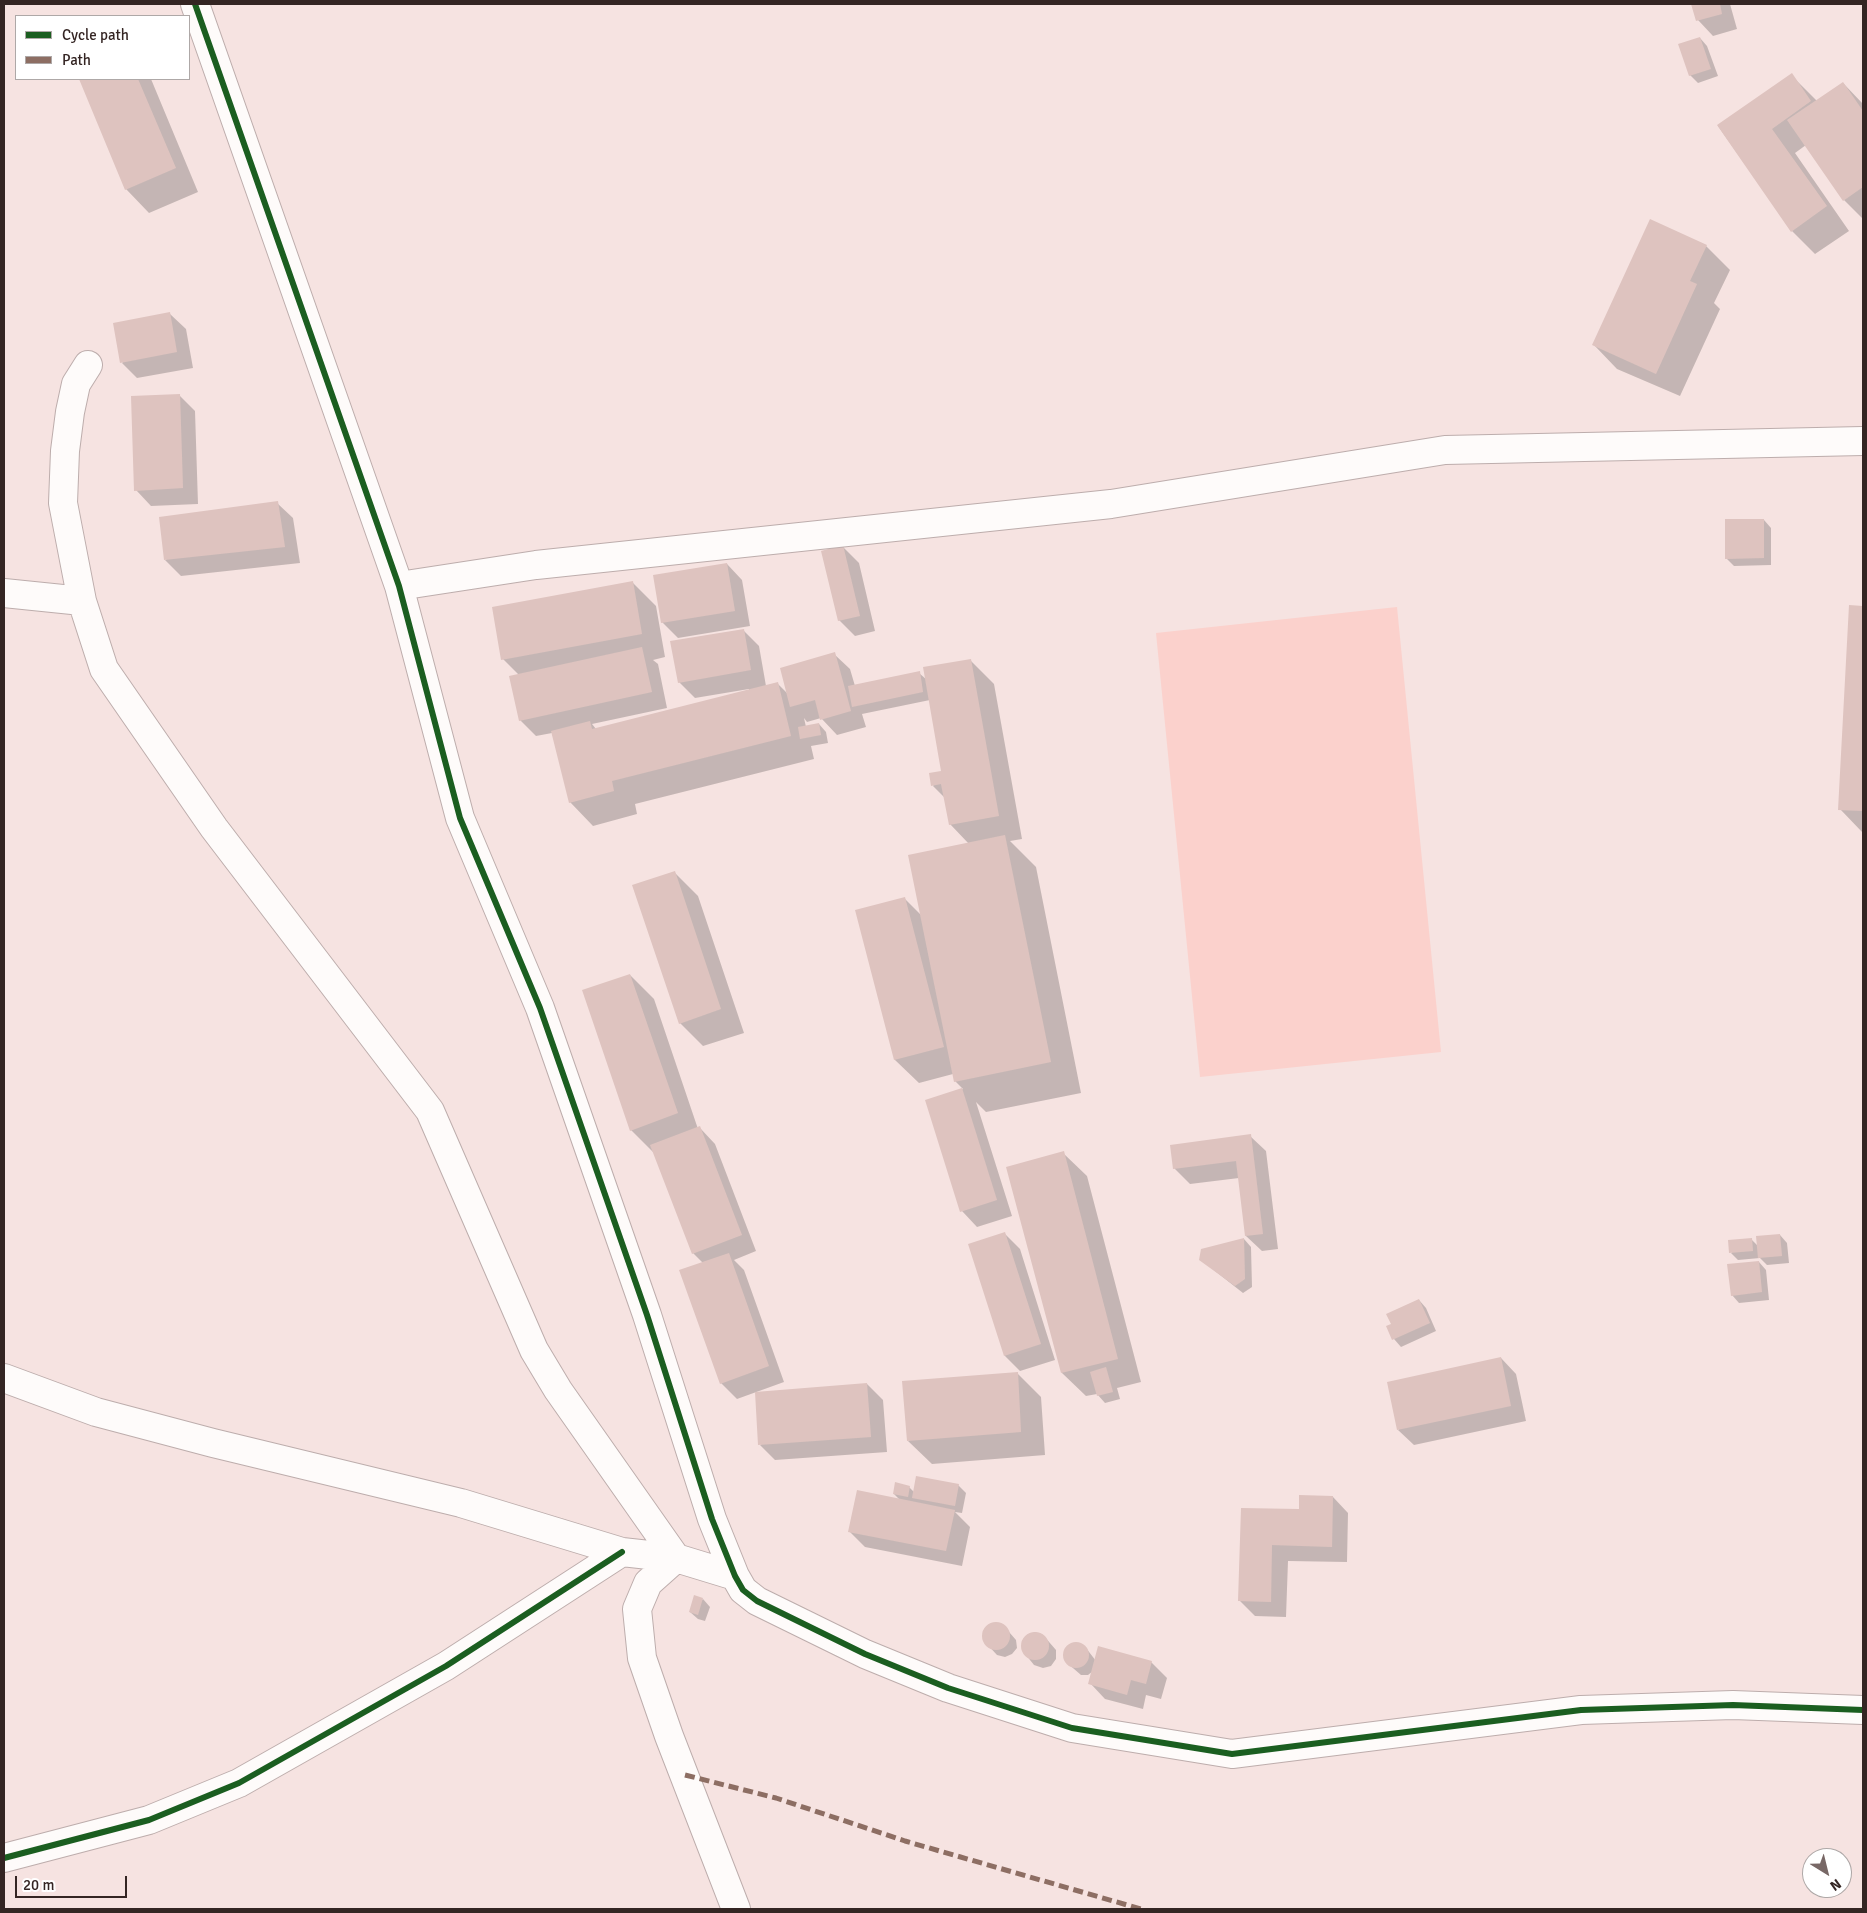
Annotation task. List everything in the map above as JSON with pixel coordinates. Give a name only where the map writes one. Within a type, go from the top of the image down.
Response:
[{"type":"street","points":[[195,4],[398,586],[460,818],[540,1008],[647,1315],[712,1519],[735,1576],[743,1590],[757,1601],[865,1654],[948,1688],[1072,1728],[1232,1754],[1581,1710],[1733,1705],[1863,1710]]},
{"type":"street","points":[[88,365],[76,384],[70,412],[65,451],[63,503],[82,601],[104,669],[214,828],[430,1111],[534,1350],[558,1390],[676,1558]]},
{"type":"street","points":[[398,586],[536,565],[1111,504],[1445,450],[1863,441]]},
{"type":"street","points":[[4,593],[82,601]]},
{"type":"street","points":[[4,1378],[96,1412],[213,1443],[461,1503],[622,1552],[676,1558],[735,1576]]},
{"type":"street","points":[[4,1858],[149,1820],[239,1783],[446,1666],[622,1552]]},
{"type":"street","points":[[676,1558],[648,1583],[637,1609],[642,1658],[736,1909]]},
{"type":"shaded area","points":[[1397,607],[1441,1052],[1200,1077],[1156,633]]},
{"type":"building","points":[[1691,4],[1720,4],[1722,14],[1696,21]]},
{"type":"building","points":[[1700,37],[1711,69],[1689,76],[1678,44]]},
{"type":"building","points":[[1792,73],[1811,101],[1772,129],[1827,206],[1791,232],[1717,125]]},
{"type":"building","points":[[79,80],[138,80],[176,168],[125,190]]},
{"type":"building","points":[[1843,82],[1863,111],[1863,187],[1843,201],[1787,120]]},
{"type":"building","points":[[1650,219],[1707,245],[1690,281],[1697,284],[1656,374],[1592,345]]},
{"type":"building","points":[[170,312],[177,352],[120,363],[113,323]]},
{"type":"building","points":[[180,394],[183,488],[134,491],[131,396]]},
{"type":"building","points":[[278,501],[285,547],[164,560],[159,517]]},
{"type":"building","points":[[1725,519],[1764,519],[1764,558],[1725,559]]},
{"type":"building","points":[[843,545],[860,616],[838,621],[821,551]]},
{"type":"building","points":[[727,563],[735,611],[661,623],[653,575]]},
{"type":"building","points":[[633,581],[642,634],[501,660],[492,607]]},
{"type":"building","points":[[1849,605],[1863,606],[1863,811],[1838,810]]},
{"type":"building","points":[[744,629],[751,670],[678,683],[670,641]]},
{"type":"building","points":[[642,647],[652,692],[519,721],[509,676]]},
{"type":"building","points":[[835,652],[851,711],[820,720],[815,700],[790,707],[780,668]]},
{"type":"building","points":[[971,659],[999,816],[949,825],[941,784],[931,786],[929,773],[941,771],[923,667]]},
{"type":"building","points":[[920,671],[923,692],[852,707],[848,686]]},
{"type":"building","points":[[778,682],[791,736],[612,781],[614,791],[569,803],[551,731],[590,721],[592,729]]},
{"type":"building","points":[[819,723],[821,735],[800,739],[798,727]]},
{"type":"building","points":[[1005,835],[1051,1062],[954,1082],[908,855]]},
{"type":"building","points":[[675,871],[721,1009],[679,1024],[632,885]]},
{"type":"building","points":[[905,897],[944,1047],[894,1060],[855,910]]},
{"type":"building","points":[[630,974],[678,1113],[630,1131],[582,990]]},
{"type":"building","points":[[962,1088],[997,1200],[960,1212],[925,1100]]},
{"type":"building","points":[[700,1126],[742,1235],[692,1254],[650,1145]]},
{"type":"building","points":[[1251,1134],[1263,1234],[1245,1236],[1236,1161],[1173,1169],[1170,1145]]},
{"type":"building","points":[[1064,1151],[1118,1359],[1061,1373],[1006,1167]]},
{"type":"building","points":[[1005,1232],[1041,1344],[1004,1356],[968,1244]]},
{"type":"building","points":[[1780,1234],[1782,1256],[1758,1258],[1756,1236]]},
{"type":"building","points":[[1244,1238],[1245,1279],[1235,1286],[1199,1260],[1201,1249]]},
{"type":"building","points":[[1752,1238],[1753,1251],[1729,1253],[1728,1240]]},
{"type":"building","points":[[729,1253],[769,1366],[720,1384],[679,1270]]},
{"type":"building","points":[[1759,1261],[1762,1292],[1731,1296],[1727,1264]]},
{"type":"building","points":[[1419,1299],[1430,1323],[1392,1340],[1386,1326],[1391,1324],[1386,1314]]},
{"type":"building","points":[[1501,1357],[1511,1406],[1397,1430],[1387,1382]]},
{"type":"building","points":[[1106,1367],[1113,1392],[1097,1396],[1090,1372]]},
{"type":"building","points":[[1018,1372],[1021,1432],[907,1441],[902,1381]]},
{"type":"building","points":[[867,1383],[871,1437],[758,1445],[755,1392]]},
{"type":"building","points":[[916,1476],[959,1484],[955,1506],[912,1498]]},
{"type":"building","points":[[895,1482],[910,1486],[908,1497],[893,1494]]},
{"type":"building","points":[[857,1490],[955,1510],[946,1551],[848,1532]]},
{"type":"building","points":[[1299,1495],[1333,1496],[1332,1547],[1272,1545],[1271,1602],[1238,1601],[1241,1508],[1299,1509]]},
{"type":"building","points":[[694,1595],[703,1598],[698,1615],[689,1612]]},
{"type":"building","points":[[996,1622],[1006,1626],[1010,1636],[1006,1646],[996,1650],[986,1646],[982,1636],[986,1626]]},
{"type":"building","points":[[1035,1632],[1045,1636],[1049,1646],[1045,1656],[1035,1660],[1025,1656],[1021,1646],[1025,1636]]},
{"type":"building","points":[[1076,1642],[1085,1646],[1089,1655],[1085,1664],[1076,1668],[1067,1664],[1063,1655],[1067,1646]]},
{"type":"building","points":[[1098,1646],[1152,1661],[1146,1684],[1131,1680],[1127,1695],[1088,1684]]},
{"type":"marked path","points":[[685,1775],[776,1798],[905,1841],[1141,1909]]},
{"type":"cycle path","points":[[195,4],[399,586],[460,818],[540,1008],[647,1315],[712,1519],[735,1576],[743,1590],[757,1601],[865,1654],[948,1688],[1072,1728],[1232,1754],[1581,1710],[1733,1705],[1863,1710]]},
{"type":"cycle path","points":[[4,1858],[149,1820],[239,1783],[446,1666],[622,1552]]}]
